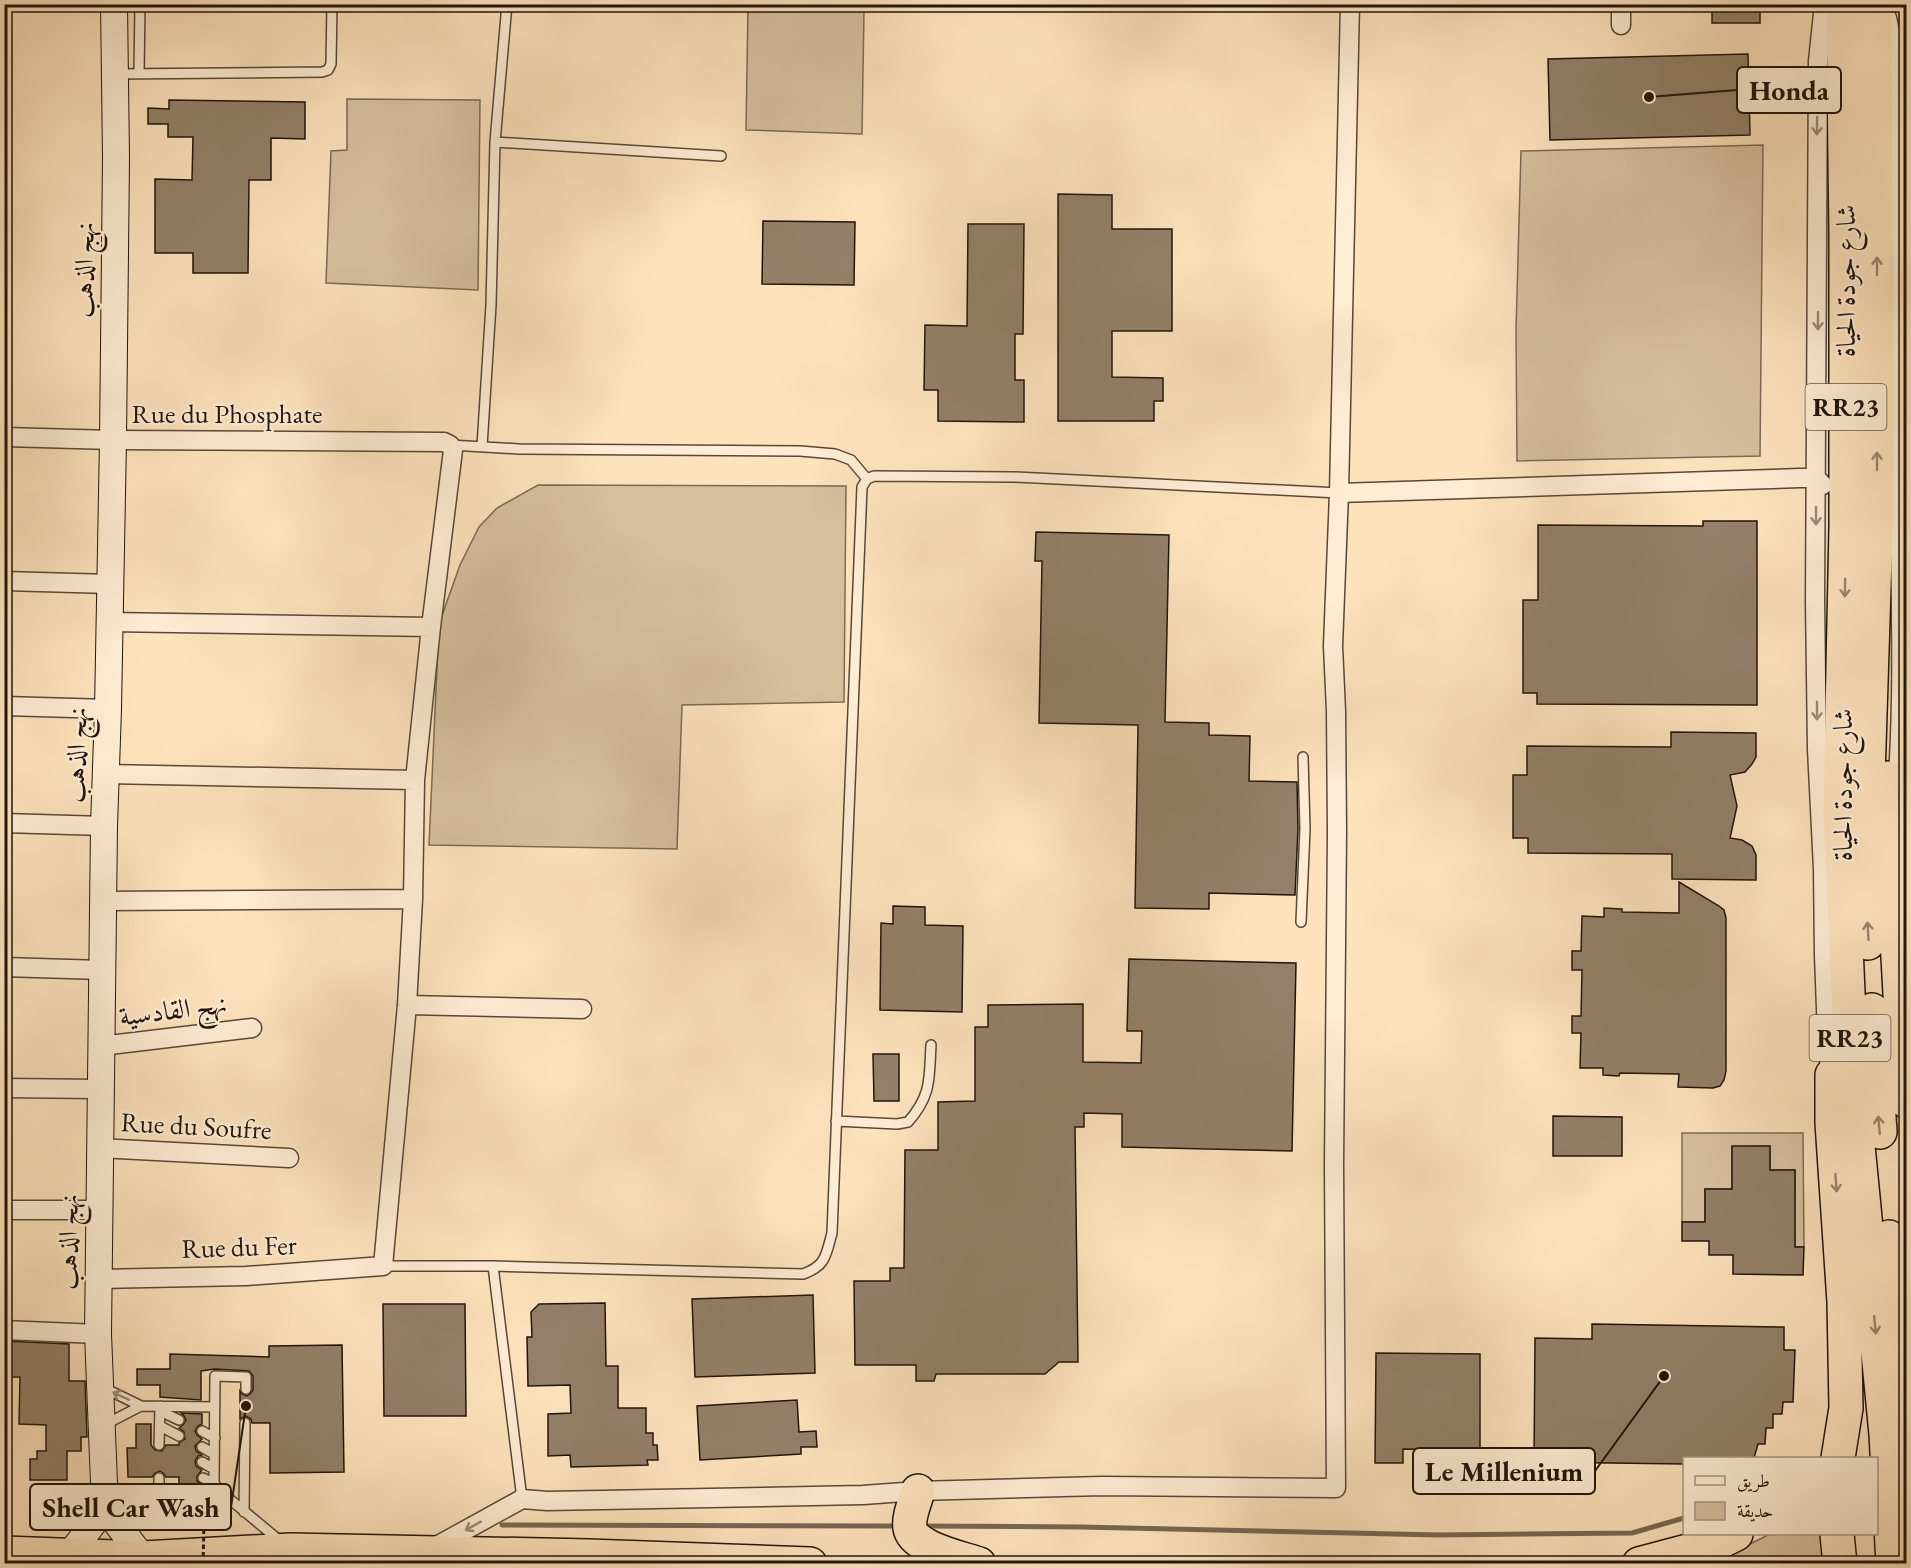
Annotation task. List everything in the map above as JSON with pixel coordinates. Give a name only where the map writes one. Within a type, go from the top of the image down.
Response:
[{"type":"highway","name":"شارع جودة الحياة","points":[[1844,4],[1861,524],[1867,921],[1876,1088],[1880,1267],[1893,1563]]},
{"type":"highway","name":"شارع جودة الحياة","points":[[1875,4],[1877,251],[1861,524],[1840,810],[1852,1084],[1880,1267],[1906,1378]]},
{"type":"highway","points":[[1861,524],[1889,604],[1887,762],[1897,819],[1893,864],[1906,1089]]},
{"type":"highway","points":[[1838,1457],[1846,1408],[1844,1302],[1832,1091],[1840,810]]},
{"type":"highway","points":[[1821,1457],[1832,1440],[1846,1408]]},
{"type":"highway","points":[[918,1491],[910,1522],[912,1534],[924,1545],[979,1563]]},
{"type":"highway","points":[[1639,1563],[1718,1543],[1732,1535]]},
{"type":"highway","points":[[1837,1535],[1840,1563]]},
{"type":"highway","points":[[4,1553],[143,1558],[291,1550],[810,1563]]},
{"type":"street","name":"نهج الذهب","points":[[105,1500],[98,1334],[99,1148],[113,440],[127,74],[114,4]]},
{"type":"street","points":[[424,1553],[522,1499],[547,1501],[863,1495],[918,1491],[1102,1486],[1336,1488],[1334,1165],[1337,832],[1333,646],[1339,492],[1350,4]]},
{"type":"street","points":[[1621,4],[1621,25]]},
{"type":"street","points":[[1824,4],[1818,61],[1817,749],[1823,869],[1826,1024],[1832,1091]]},
{"type":"street","points":[[1884,4],[1901,78],[1903,191],[1901,667],[1897,819]]},
{"type":"street","name":"Rue du Phosphate","points":[[4,437],[444,442],[450,445]]},
{"type":"street","points":[[383,1266],[407,1005],[414,899],[415,780],[431,627],[453,456],[450,445]]},
{"type":"street","points":[[1339,492],[1816,478],[1861,524]]},
{"type":"street","points":[[4,581],[110,584]]},
{"type":"street","points":[[109,622],[431,627]]},
{"type":"street","points":[[4,706],[108,709]]},
{"type":"street","points":[[106,774],[415,780]]},
{"type":"street","points":[[4,823],[104,826]]},
{"type":"street","points":[[103,901],[414,899]]},
{"type":"street","points":[[4,967],[102,970]]},
{"type":"street","points":[[407,1005],[582,1009]]},
{"type":"street","name":"نهج القادسية","points":[[101,1046],[252,1028]]},
{"type":"street","points":[[4,1088],[100,1089]]},
{"type":"street","name":"Rue du Soufre","points":[[99,1148],[289,1158]]},
{"type":"street","points":[[4,1210],[99,1210]]},
{"type":"street","name":"Rue du Fer","points":[[98,1279],[246,1276],[383,1266]]},
{"type":"street","points":[[4,1330],[98,1334]]},
{"type":"street","points":[[70,1554],[105,1500],[143,1558]]},
{"type":"lane","points":[[140,4],[127,74],[322,72],[328,70],[331,64],[332,4]]},
{"type":"lane","points":[[482,447],[491,305],[495,142],[507,4]]},
{"type":"lane","points":[[495,142],[721,156]]},
{"type":"lane","points":[[450,445],[519,448],[800,451],[835,454],[851,460],[867,479]]},
{"type":"lane","points":[[383,1266],[493,1266],[803,1274],[815,1270],[825,1258],[832,1233],[862,486],[867,479],[874,476],[1014,477],[1339,492]]},
{"type":"lane","points":[[1301,922],[1305,829],[1303,757]]},
{"type":"lane","points":[[836,1121],[897,1124],[908,1122],[917,1112],[929,1088],[931,1045]]},
{"type":"lane","points":[[493,1266],[522,1499]]},
{"type":"lane","points":[[214,1483],[215,1376],[246,1377],[246,1389]]},
{"type":"lane","points":[[100,1386],[141,1406],[215,1407]]},
{"type":"lane","points":[[102,1426],[141,1406]]},
{"type":"lane","points":[[160,1408],[178,1420]]},
{"type":"lane","points":[[160,1408],[162,1444]]},
{"type":"lane","points":[[244,1512],[245,1423]]},
{"type":"lane","points":[[160,1426],[179,1436]]},
{"type":"lane","points":[[202,1431],[214,1438]]},
{"type":"lane","points":[[202,1447],[214,1454]]},
{"type":"lane","points":[[202,1462],[214,1469]]},
{"type":"lane","points":[[159,1478],[159,1490]]},
{"type":"lane","points":[[202,1478],[214,1483],[244,1512],[291,1550]]},
{"type":"lane","points":[[105,1500],[159,1490],[179,1491]]},
{"type":"lane","points":[[203,1492],[220,1491]]},
{"type":"path","points":[[184,1524],[184,1510],[203,1510]]},
{"type":"path","points":[[156,1525],[204,1524],[203,1563]]},
{"type":"green space","points":[[748,6],[864,10],[862,134],[746,130]]},
{"type":"green space","points":[[347,99],[480,100],[478,290],[326,283],[331,151],[347,150]]},
{"type":"green space","points":[[1763,145],[1760,456],[1517,461],[1516,329],[1521,151]]},
{"type":"green space","points":[[538,485],[846,486],[844,702],[682,705],[677,849],[429,845],[439,624],[460,565],[479,527],[497,508]]},
{"type":"green space","points":[[1682,1133],[1803,1133],[1804,1247],[1795,1247],[1795,1170],[1770,1170],[1770,1146],[1732,1147],[1732,1189],[1705,1189],[1705,1222],[1682,1222]]},
{"type":"green space","points":[[1768,1535],[1828,1535],[1828,1563],[1707,1564]]},
{"type":"building","points":[[1712,4],[1760,4],[1760,23],[1712,23]]},
{"type":"building","points":[[1748,54],[1750,135],[1550,140],[1548,59]]},
{"type":"building","points":[[169,100],[305,102],[305,139],[271,138],[271,180],[249,180],[248,273],[193,273],[193,253],[155,253],[155,179],[192,180],[193,137],[168,137],[168,124],[148,124],[148,108],[169,109]]},
{"type":"building","points":[[1058,194],[1112,195],[1112,229],[1172,229],[1172,331],[1112,331],[1112,377],[1163,378],[1163,401],[1154,401],[1154,421],[1058,421]]},
{"type":"building","points":[[763,221],[855,222],[854,285],[762,284]]},
{"type":"building","points":[[968,224],[1024,224],[1023,334],[1015,334],[1015,380],[1024,380],[1024,422],[938,421],[938,390],[924,390],[925,325],[967,326]]},
{"type":"building","points":[[1703,521],[1757,521],[1757,705],[1537,704],[1537,693],[1523,693],[1523,600],[1538,600],[1538,525],[1703,526]]},
{"type":"building","points":[[1036,532],[1169,535],[1165,722],[1209,723],[1209,735],[1250,736],[1249,781],[1297,782],[1298,829],[1295,895],[1209,893],[1209,909],[1135,908],[1138,725],[1039,723],[1042,561],[1035,561]]},
{"type":"building","points":[[1671,732],[1756,733],[1756,757],[1752,764],[1745,772],[1730,775],[1737,806],[1730,838],[1742,840],[1752,846],[1756,855],[1756,880],[1672,879],[1672,854],[1528,853],[1528,838],[1513,838],[1513,775],[1527,775],[1527,746],[1671,747]]},
{"type":"building","points":[[1679,882],[1719,906],[1724,910],[1726,918],[1726,1071],[1724,1080],[1720,1086],[1713,1088],[1678,1087],[1679,1074],[1620,1073],[1619,1076],[1603,1075],[1603,1068],[1580,1068],[1581,1033],[1572,1033],[1572,1016],[1581,1016],[1582,970],[1572,970],[1572,951],[1581,951],[1582,916],[1604,917],[1604,908],[1622,909],[1622,912],[1679,913]]},
{"type":"building","points":[[893,906],[925,907],[925,925],[963,926],[962,1012],[880,1010],[881,923],[893,924]]},
{"type":"building","points":[[1129,959],[1296,963],[1292,1151],[1122,1147],[1122,1114],[1084,1113],[1084,1127],[1075,1127],[1078,1362],[1059,1362],[1045,1374],[936,1374],[934,1381],[916,1381],[916,1365],[855,1365],[854,1281],[890,1281],[890,1268],[904,1268],[905,1150],[938,1150],[938,1102],[975,1101],[975,1027],[988,1027],[988,1005],[1083,1004],[1083,1062],[1141,1063],[1142,1031],[1127,1031]]},
{"type":"building","points":[[873,1054],[899,1054],[899,1101],[874,1101]]},
{"type":"building","points":[[1553,1116],[1622,1117],[1622,1156],[1553,1156]]},
{"type":"building","points":[[1732,1146],[1770,1146],[1770,1170],[1795,1170],[1795,1247],[1804,1247],[1803,1275],[1733,1274],[1733,1255],[1709,1255],[1709,1241],[1682,1241],[1682,1222],[1705,1222],[1705,1189],[1732,1189]]},
{"type":"building","points":[[813,1295],[815,1373],[695,1377],[692,1299]]},
{"type":"building","points":[[605,1303],[606,1366],[618,1366],[618,1408],[646,1408],[646,1433],[653,1433],[653,1445],[657,1445],[658,1460],[647,1460],[648,1465],[571,1467],[570,1455],[548,1456],[548,1414],[571,1413],[570,1385],[528,1386],[527,1337],[532,1337],[531,1312],[539,1304]]},
{"type":"building","points":[[383,1304],[465,1304],[466,1416],[384,1416]]},
{"type":"building","points":[[1592,1324],[1784,1327],[1784,1350],[1795,1350],[1793,1402],[1783,1402],[1782,1414],[1773,1414],[1773,1428],[1766,1428],[1765,1444],[1758,1444],[1754,1457],[1683,1457],[1683,1464],[1534,1462],[1535,1338],[1592,1339]]},
{"type":"building","points":[[4,1341],[69,1344],[69,1381],[85,1381],[87,1437],[81,1437],[81,1451],[67,1451],[67,1480],[30,1480],[30,1459],[37,1459],[37,1451],[46,1451],[46,1425],[19,1424],[20,1377],[4,1377]]},
{"type":"building","points":[[342,1345],[344,1472],[270,1473],[270,1423],[252,1423],[251,1419],[246,1416],[240,1419],[240,1391],[247,1396],[253,1390],[253,1376],[249,1371],[215,1369],[201,1371],[201,1400],[160,1397],[160,1385],[137,1385],[137,1369],[170,1369],[170,1354],[269,1357],[269,1346]]},
{"type":"building","points":[[1376,1353],[1480,1354],[1480,1450],[1403,1449],[1403,1463],[1375,1463]]},
{"type":"building","points":[[797,1400],[799,1432],[816,1431],[817,1447],[801,1447],[801,1454],[700,1460],[697,1406]]},
{"type":"building","points":[[181,1413],[202,1414],[202,1424],[195,1431],[202,1439],[195,1446],[196,1451],[202,1455],[198,1456],[195,1461],[196,1466],[202,1470],[197,1476],[197,1481],[203,1485],[197,1488],[197,1495],[184,1495],[185,1488],[179,1484],[179,1477],[166,1477],[160,1471],[152,1477],[128,1477],[127,1448],[136,1448],[136,1424],[151,1424],[151,1445],[155,1450],[162,1451],[166,1445],[179,1445],[185,1439],[184,1432],[179,1428],[186,1420]]},
{"type":"waterway","points":[[920,1526],[1439,1535],[1632,1533],[1683,1518]]},
{"type":"waterway","points":[[502,1525],[893,1526]]},
{"type":"place","name":"Honda","points":[[1649,97]]},
{"type":"place","name":"Le Millenium","points":[[1664,1376]]},
{"type":"place","name":"Shell Car Wash","points":[[246,1406]]}]
